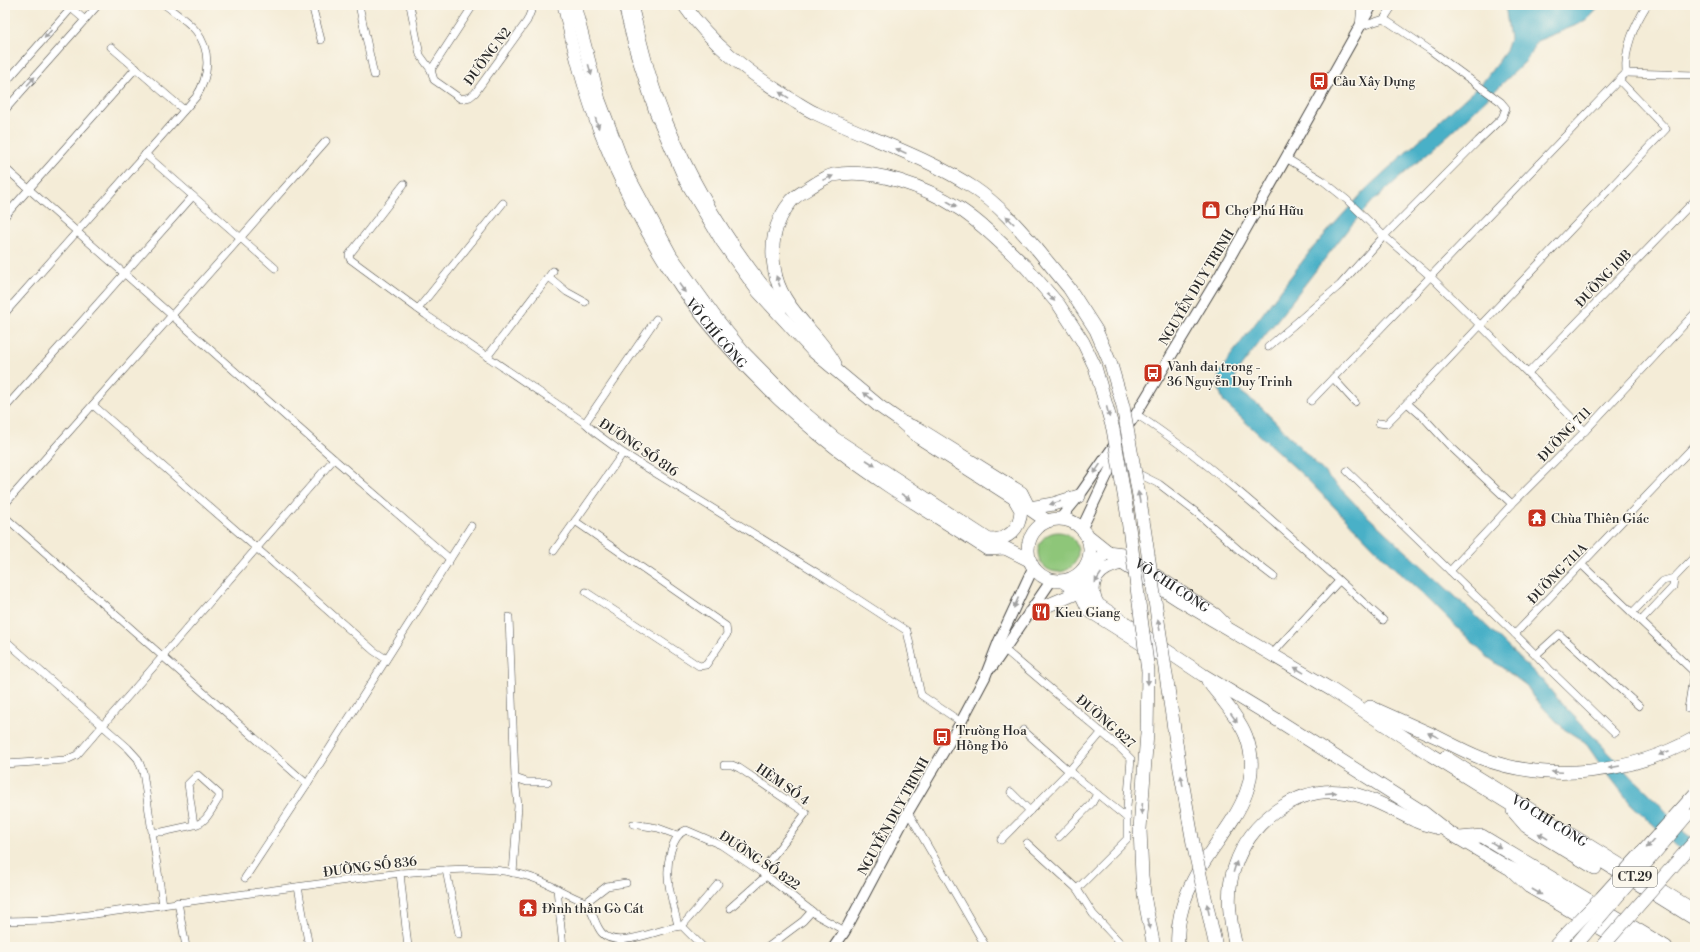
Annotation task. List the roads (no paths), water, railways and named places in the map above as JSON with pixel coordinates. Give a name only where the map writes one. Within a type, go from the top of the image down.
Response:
[{"type":"highway","name":"VÕ CHÍ CÔNG","points":[[574,5],[579,49],[595,102],[626,172],[671,256],[715,317],[743,352],[797,406],[809,421],[989,540],[1031,564]]},
{"type":"highway","points":[[625,5],[636,50],[656,112],[686,181],[722,242],[758,291],[802,340],[879,406],[899,420],[920,438],[1030,508],[1047,521]]},
{"type":"highway","points":[[684,5],[693,18],[733,59],[772,87],[814,113],[935,166],[974,189],[1010,219],[1037,249],[1069,288],[1096,330],[1111,365],[1123,406],[1141,507],[1180,770],[1193,843],[1216,947]]},
{"type":"highway","points":[[838,371],[828,352],[799,318],[784,297],[776,278],[772,253],[774,232],[782,213],[795,197],[832,175],[865,173],[888,178],[938,196],[960,209],[995,238],[1026,267],[1059,305],[1083,342],[1095,367],[1113,429],[1127,512],[1148,671],[1147,733],[1140,829],[1142,876],[1154,947]]},
{"type":"highway","points":[[1030,508],[1053,504],[1079,496]]},
{"type":"highway","points":[[989,540],[1004,539],[1013,532],[1018,525],[1021,510],[1014,498]]},
{"type":"highway","points":[[1004,549],[1015,543],[1024,532],[1029,520],[1030,508]]},
{"type":"highway","points":[[1057,581],[1076,577],[1085,568],[1091,552],[1090,543],[1084,531],[1068,520],[1060,519],[1047,521],[1040,525],[1031,537],[1028,544],[1031,564],[1041,576],[1057,581],[1079,592],[1203,675],[1279,720],[1424,813],[1448,832]]},
{"type":"highway","name":"VÕ CHÍ CÔNG","points":[[1084,531],[1122,563],[1231,631],[1332,690],[1505,802],[1695,919]]},
{"type":"highway","points":[[1030,613],[1079,592],[1090,570],[1107,551]]},
{"type":"highway","points":[[1098,605],[1094,597],[1093,587],[1097,578],[1104,569],[1112,565],[1122,563]]},
{"type":"highway","points":[[1178,947],[1182,909],[1191,884],[1239,809],[1248,789],[1250,773],[1250,754],[1246,736],[1237,721],[1203,675]]},
{"type":"highway","points":[[1332,690],[1481,758],[1527,770],[1559,773],[1595,770],[1632,764],[1665,753],[1695,738]]},
{"type":"highway","points":[[1236,947],[1229,906],[1234,867],[1243,846],[1259,825],[1274,812],[1293,801],[1315,794],[1341,792],[1362,796],[1417,821],[1460,838],[1507,867],[1530,877],[1644,947]]},
{"type":"highway","points":[[1554,947],[1601,898],[1695,794]]},
{"type":"highway","name":"VÕ CHÍ CÔNG","points":[[1505,802],[1526,826],[1695,930]]},
{"type":"highway","name":"CT.29","points":[[1574,947],[1695,806]]},
{"type":"highway","points":[[1460,838],[1482,836],[1666,947]]},
{"type":"highway","name":"CT.29","points":[[1602,947],[1695,841]]},
{"type":"highway","points":[[1186,947],[1186,910],[1191,884]]},
{"type":"main road","name":"VÕ CHÍ CÔNG","points":[[563,5],[579,49]]},
{"type":"main road","points":[[632,5],[648,67],[666,121],[699,188],[732,243],[760,283],[838,371]]},
{"type":"main road","name":"NGUYỄN DUY TRINH","points":[[1060,519],[1079,496],[1136,414],[1221,273],[1372,5]]},
{"type":"main road","name":"NGUYỄN DUY TRINH","points":[[1084,531],[1115,457],[1136,414]]},
{"type":"main road","points":[[899,420],[921,429],[1022,492],[1030,508]]},
{"type":"main road","name":"VÕ CHÍ CÔNG","points":[[809,421],[861,469],[987,550],[1004,549]]},
{"type":"main road","name":"VÕ CHÍ CÔNG","points":[[1107,551],[1123,553],[1216,614],[1231,631]]},
{"type":"main road","name":"NGUYỄN DUY TRINH","points":[[834,947],[845,931],[908,812],[961,722],[985,677],[1031,564]]},
{"type":"main road","name":"NGUYỄN DUY TRINH","points":[[985,677],[1006,650],[1030,613],[1057,581]]},
{"type":"main road","points":[[1079,592],[1088,611],[1156,654],[1178,657]]},
{"type":"main road","name":"VÕ CHÍ CÔNG","points":[[1402,735],[1422,743],[1446,757],[1695,910]]},
{"type":"main road","points":[[1507,867],[1528,887],[1631,947]]},
{"type":"street","points":[[5,110],[98,5]]},
{"type":"street","points":[[5,313],[201,89],[207,69],[207,59],[200,37],[195,30],[165,5]]},
{"type":"street","points":[[312,5],[321,40]]},
{"type":"street","points":[[359,5],[374,75]]},
{"type":"street","name":"ĐƯỜNG N2","points":[[410,5],[420,55],[431,70],[434,80],[461,99],[470,97],[475,93],[527,21],[532,5]]},
{"type":"street","points":[[1361,5],[1359,27],[1384,19],[1393,5]]},
{"type":"street","points":[[1626,73],[1625,62],[1631,35],[1647,5]]},
{"type":"street","points":[[5,84],[73,6],[85,20]]},
{"type":"street","points":[[431,70],[472,6]]},
{"type":"street","points":[[1268,347],[1340,285],[1384,236],[1502,118],[1506,108],[1501,102],[1469,78],[1384,19]]},
{"type":"street","points":[[111,47],[184,110]]},
{"type":"street","points":[[5,216],[136,68]]},
{"type":"street","points":[[1311,401],[1626,73],[1695,75]]},
{"type":"street","points":[[1379,423],[1386,424],[1408,403],[1666,130],[1619,80]]},
{"type":"street","points":[[5,504],[326,142]]},
{"type":"street","points":[[145,154],[275,268]]},
{"type":"street","points":[[1286,158],[1322,180],[1347,200],[1384,236],[1430,276],[1585,431]]},
{"type":"street","points":[[5,168],[334,459],[450,559]]},
{"type":"street","name":"ĐƯỜNG SỐ 816","points":[[404,184],[348,257],[418,309],[585,423],[623,453],[827,579],[907,631],[921,695],[961,722]]},
{"type":"street","points":[[5,408],[193,196]]},
{"type":"street","name":"ĐƯỜNG 10B","points":[[1528,373],[1695,200]]},
{"type":"street","points":[[418,309],[502,203]]},
{"type":"street","points":[[487,357],[551,274],[567,292],[585,302]]},
{"type":"street","name":"ĐƯỜNG 711","points":[[1450,571],[1512,504],[1585,431],[1695,313]]},
{"type":"street","points":[[585,423],[656,319]]},
{"type":"street","points":[[1333,378],[1355,402]]},
{"type":"street","points":[[1408,403],[1449,445],[1512,504]]},
{"type":"street","points":[[93,405],[374,651],[386,659]]},
{"type":"street","points":[[1136,414],[1232,485],[1383,620]]},
{"type":"street","name":"ĐƯỜNG 711A","points":[[1515,634],[1695,445]]},
{"type":"street","points":[[554,551],[623,453]]},
{"type":"street","points":[[1115,457],[1139,474],[1159,484],[1197,513],[1240,551],[1274,577]]},
{"type":"street","points":[[5,764],[57,761],[71,759],[77,755],[103,727],[163,655],[169,650],[334,459]]},
{"type":"street","points":[[1346,471],[1615,733]]},
{"type":"street","points":[[5,517],[163,655],[307,784]]},
{"type":"street","points":[[575,521],[726,626],[727,634],[706,665],[699,666],[586,592]]},
{"type":"street","points":[[245,878],[307,784],[471,526]]},
{"type":"street","points":[[1632,613],[1663,581],[1674,578],[1695,556]]},
{"type":"street","points":[[1582,565],[1632,613],[1694,668],[1688,709]]},
{"type":"street","points":[[1641,621],[1673,587],[1674,578]]},
{"type":"street","points":[[1272,654],[1339,581]]},
{"type":"street","points":[[509,617],[515,778],[518,806],[513,873]]},
{"type":"street","points":[[1536,655],[1559,634],[1639,706]]},
{"type":"street","points":[[5,640],[138,759],[143,772],[163,904]]},
{"type":"street","name":"ĐƯỜNG 827","points":[[1006,650],[1102,732],[1131,759],[1127,839],[1077,889]]},
{"type":"street","points":[[1023,730],[1069,771],[1127,818]]},
{"type":"street","points":[[1001,840],[1069,771],[1102,732]]},
{"type":"street","name":"HÈM SỐ 4","points":[[724,765],[732,765],[739,768],[806,813],[763,874]]},
{"type":"street","points":[[153,832],[162,832],[194,826],[203,822],[219,798],[216,791],[198,775],[188,784],[194,826]]},
{"type":"street","points":[[515,778],[527,782],[548,782]]},
{"type":"street","points":[[1011,792],[1030,811]]},
{"type":"street","points":[[1059,837],[1092,803],[1097,794]]},
{"type":"street","points":[[908,812],[986,947]]},
{"type":"street","points":[[633,824],[658,828],[677,835],[670,855],[668,877],[680,926],[703,947]]},
{"type":"street","name":"ĐƯỜNG SỐ 822","points":[[677,835],[686,830],[720,845],[763,874],[812,911],[845,931]]},
{"type":"street","points":[[1027,843],[1077,889],[1093,914],[1124,947]]},
{"type":"street","name":"ĐƯỜNG SỐ 836","points":[[5,921],[50,920],[178,902],[400,874],[446,870],[481,869],[513,873],[536,879],[585,903]]},
{"type":"street","points":[[446,870],[459,934]]},
{"type":"street","points":[[400,874],[408,947]]},
{"type":"street","points":[[730,908],[763,874]]},
{"type":"street","points":[[626,883],[607,886],[585,903],[602,933],[625,943],[673,926],[680,926],[718,884]]},
{"type":"street","points":[[298,887],[309,947]]},
{"type":"street","points":[[557,889],[563,947]]},
{"type":"street","points":[[178,902],[186,947]]},
{"type":"street","points":[[768,947],[803,921],[812,911]]},
{"type":"water","points":[[1505,5],[1601,5],[1590,17],[1579,24],[1537,41],[1527,60],[1454,130],[1373,201],[1348,229],[1239,369],[1235,375],[1236,384],[1241,392],[1261,407],[1363,512],[1469,609],[1541,679],[1564,706],[1654,798],[1685,833],[1695,840],[1695,863],[1631,804],[1585,742],[1564,729],[1533,697],[1527,686],[1485,655],[1420,591],[1390,564],[1306,478],[1224,402],[1219,388],[1218,379],[1229,358],[1311,250],[1368,187],[1483,82],[1506,51],[1510,39]]},
{"type":"place","name":"Cầu Xây Dựng","points":[[1319,81]]},
{"type":"place","name":"Chợ Phú Hữu","points":[[1211,210]]},
{"type":"place","name":"Vành đai trong - 36 Nguyễn Duy Trinh","points":[[1153,373]]},
{"type":"place","name":"Chùa Thiên Giác","points":[[1537,518]]},
{"type":"place","name":"Kieu Giang","points":[[1041,612]]},
{"type":"place","name":"Trường Hoa Hồng Đỏ","points":[[942,737]]},
{"type":"place","name":"Đình thần Gò Cát","points":[[528,908]]}]
